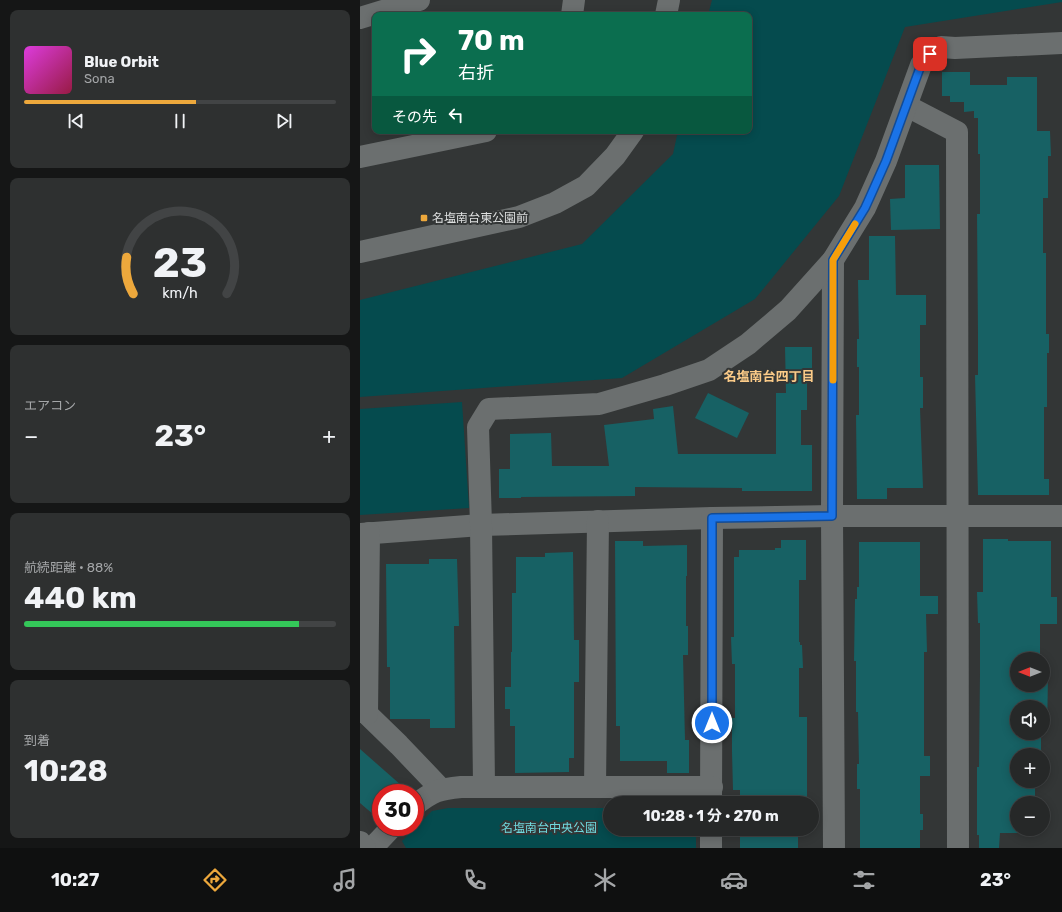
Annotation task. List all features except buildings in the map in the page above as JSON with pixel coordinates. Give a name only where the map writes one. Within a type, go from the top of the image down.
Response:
[{"type":"street","points":[[379,12],[418,0]]},
{"type":"street","points":[[572,12],[574,0]]},
{"type":"street","points":[[667,12],[669,0]]},
{"type":"street","points":[[360,18],[372,14]]},
{"type":"street","points":[[484,786],[481,525],[478,427],[488,409],[599,404],[710,370],[748,344],[788,310],[833,260],[865,208],[886,161],[921,65],[930,54],[941,47],[1062,43]]},
{"type":"street","points":[[907,106],[957,132],[958,848]]},
{"type":"street","points":[[360,157],[471,134]]},
{"type":"street","points":[[360,252],[519,217],[555,203],[586,186],[615,156],[631,134]]},
{"type":"street","points":[[833,260],[832,516],[834,848]]},
{"type":"street","points":[[441,789],[399,745],[364,712],[364,534],[481,525],[712,518],[832,516],[1062,516]]},
{"type":"street","points":[[424,798],[441,789],[484,786],[595,787],[712,795],[712,518]]},
{"type":"street","points":[[595,787],[598,521]]},
{"type":"street","points":[[372,848],[383,836]]},
{"type":"street","points":[[711,836],[711,848]]},
{"type":"street","points":[[360,842],[365,848]]},
{"type":"green space","points":[[712,0],[1062,0],[1062,2],[905,27],[839,196],[755,299],[622,378],[360,397],[360,300],[582,244],[673,154],[677,134],[752,134],[752,12],[709,12]]},
{"type":"green space","points":[[462,402],[469,508],[360,515],[360,409]]},
{"type":"green space","name":"名塩南台中央公園","points":[[448,808],[603,808],[603,836],[696,836],[696,848],[406,848],[402,841],[407,836],[424,836],[424,819],[432,811]]},
{"type":"slow traffic","points":[[833,380],[833,260],[855,224]]},
{"type":"place","name":"名塩南台東公園前","points":[[424,218]]},
{"type":"district","name":"名塩南台四丁目","points":[[769,376]]},
{"type":"route","points":[[712,723],[712,518],[832,516],[833,260],[865,208],[886,161],[921,65],[930,54]]}]
